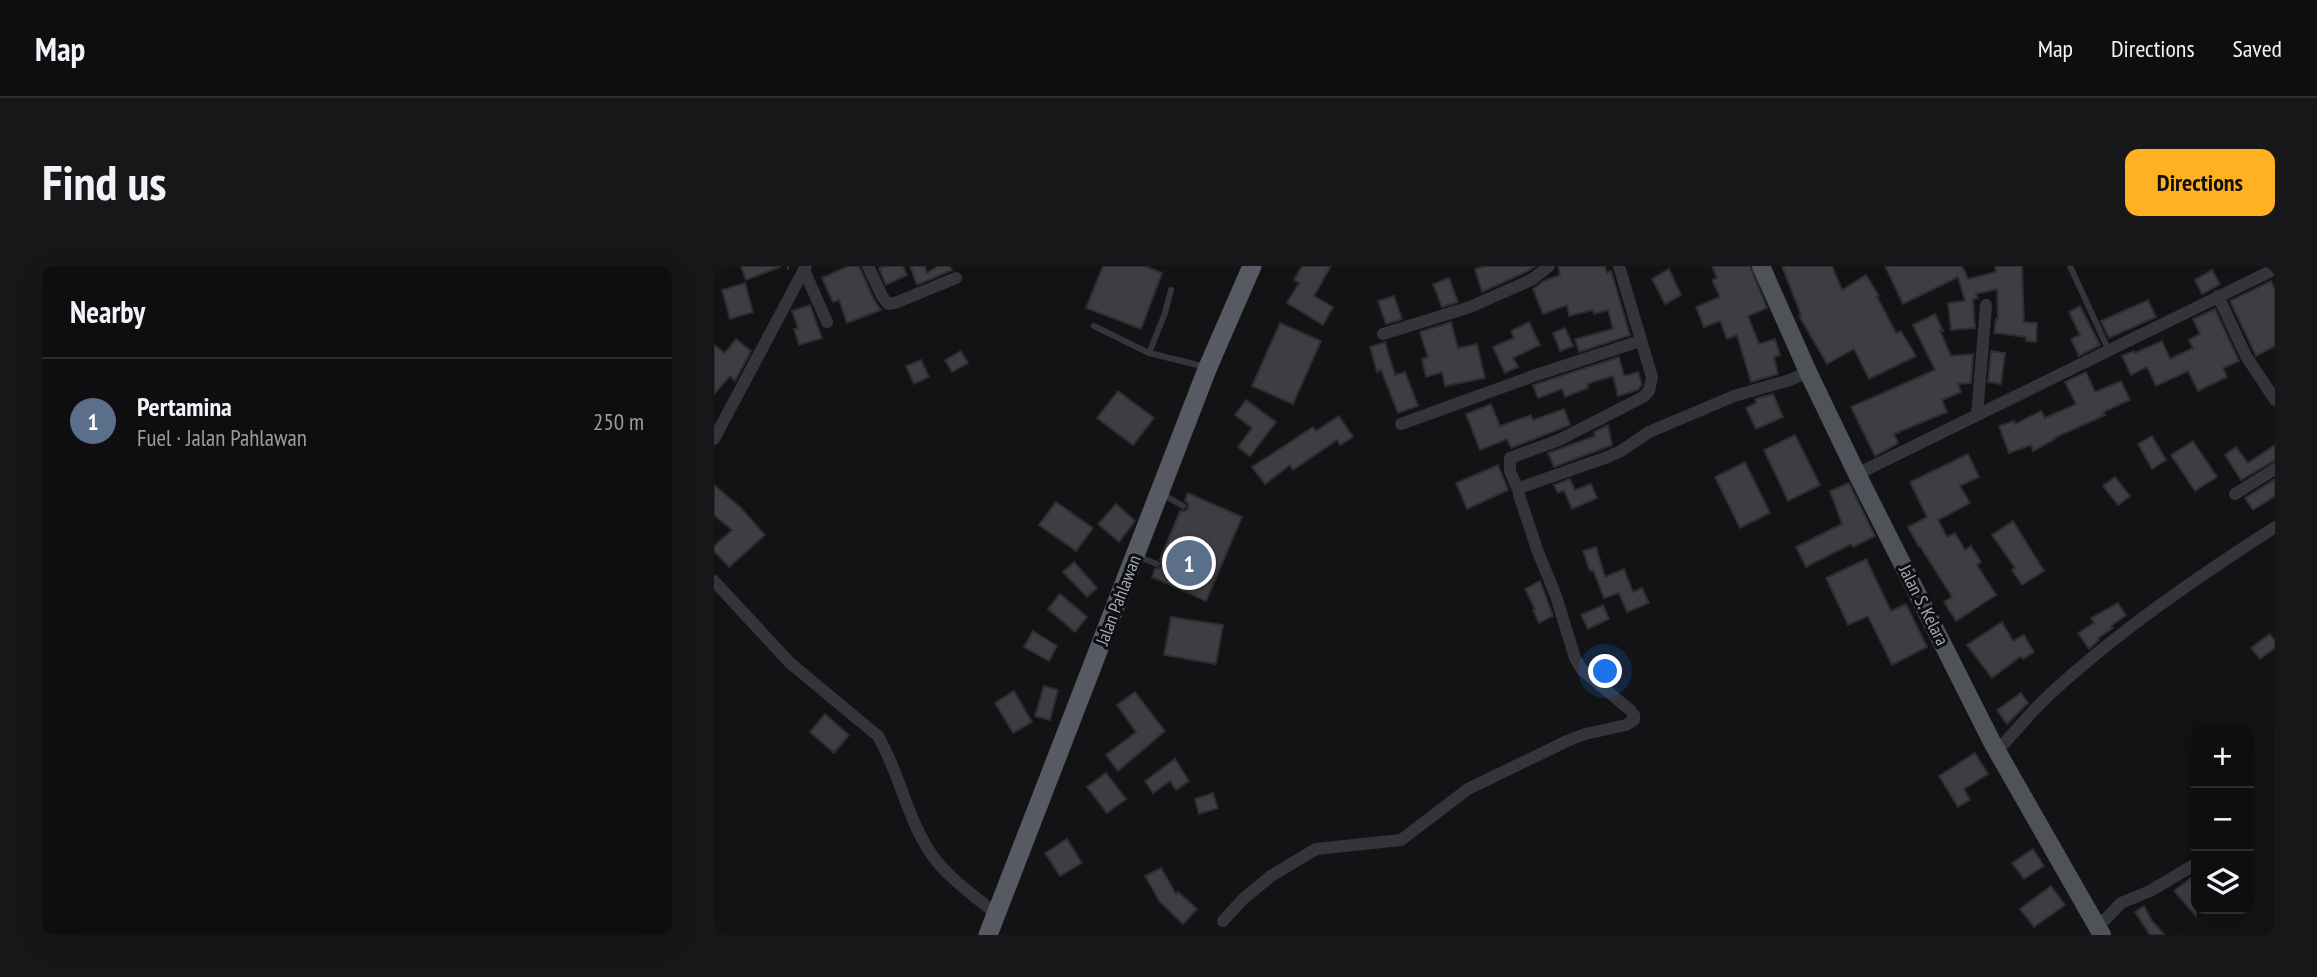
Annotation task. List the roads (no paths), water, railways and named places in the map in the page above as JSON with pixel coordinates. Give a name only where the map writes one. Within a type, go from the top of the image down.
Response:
[{"type":"highway","name":"Jalan Pahlawan","points":[[988,935],[1208,368],[1252,266]]},
{"type":"main road","name":"Jalan S. Kelara","points":[[1761,266],[1857,474],[1997,751],[2100,931]]},
{"type":"street","points":[[868,266],[888,304],[956,278]]},
{"type":"street","points":[[1383,334],[1469,307],[1531,280],[1549,266]]},
{"type":"street","points":[[1223,921],[1243,899],[1271,876],[1315,849],[1401,840],[1468,789],[1567,741],[1626,725],[1634,720],[1630,710],[1582,670],[1575,658],[1510,471],[1510,458],[1559,440],[1643,397],[1649,391],[1652,377],[1619,266]]},
{"type":"street","points":[[805,268],[827,322]]},
{"type":"street","points":[[714,439],[805,268]]},
{"type":"street","points":[[1857,474],[2275,269]]},
{"type":"street","points":[[2218,296],[2246,356],[2275,400]]},
{"type":"street","points":[[1977,415],[1986,305]]},
{"type":"street","points":[[1401,424],[1640,341]]},
{"type":"street","points":[[1518,490],[1524,485],[1605,458],[1621,451],[1649,432],[1734,396],[1808,372]]},
{"type":"street","points":[[2235,494],[2275,469]]},
{"type":"street","points":[[1997,751],[2046,698],[2102,649],[2197,579],[2275,527]]},
{"type":"street","points":[[714,581],[790,663],[878,736],[912,817],[932,854],[946,872],[996,914]]},
{"type":"street","points":[[2100,931],[2120,904],[2191,868]]},
{"type":"lane","points":[[2070,266],[2109,351]]},
{"type":"lane","points":[[1149,353],[1171,290]]},
{"type":"lane","points":[[1094,326],[1149,353],[1208,368]]},
{"type":"lane","points":[[1160,493],[1183,506]]},
{"type":"lane","points":[[1136,555],[1157,564]]},
{"type":"place","name":"Pertamina","points":[[1189,563]]}]
